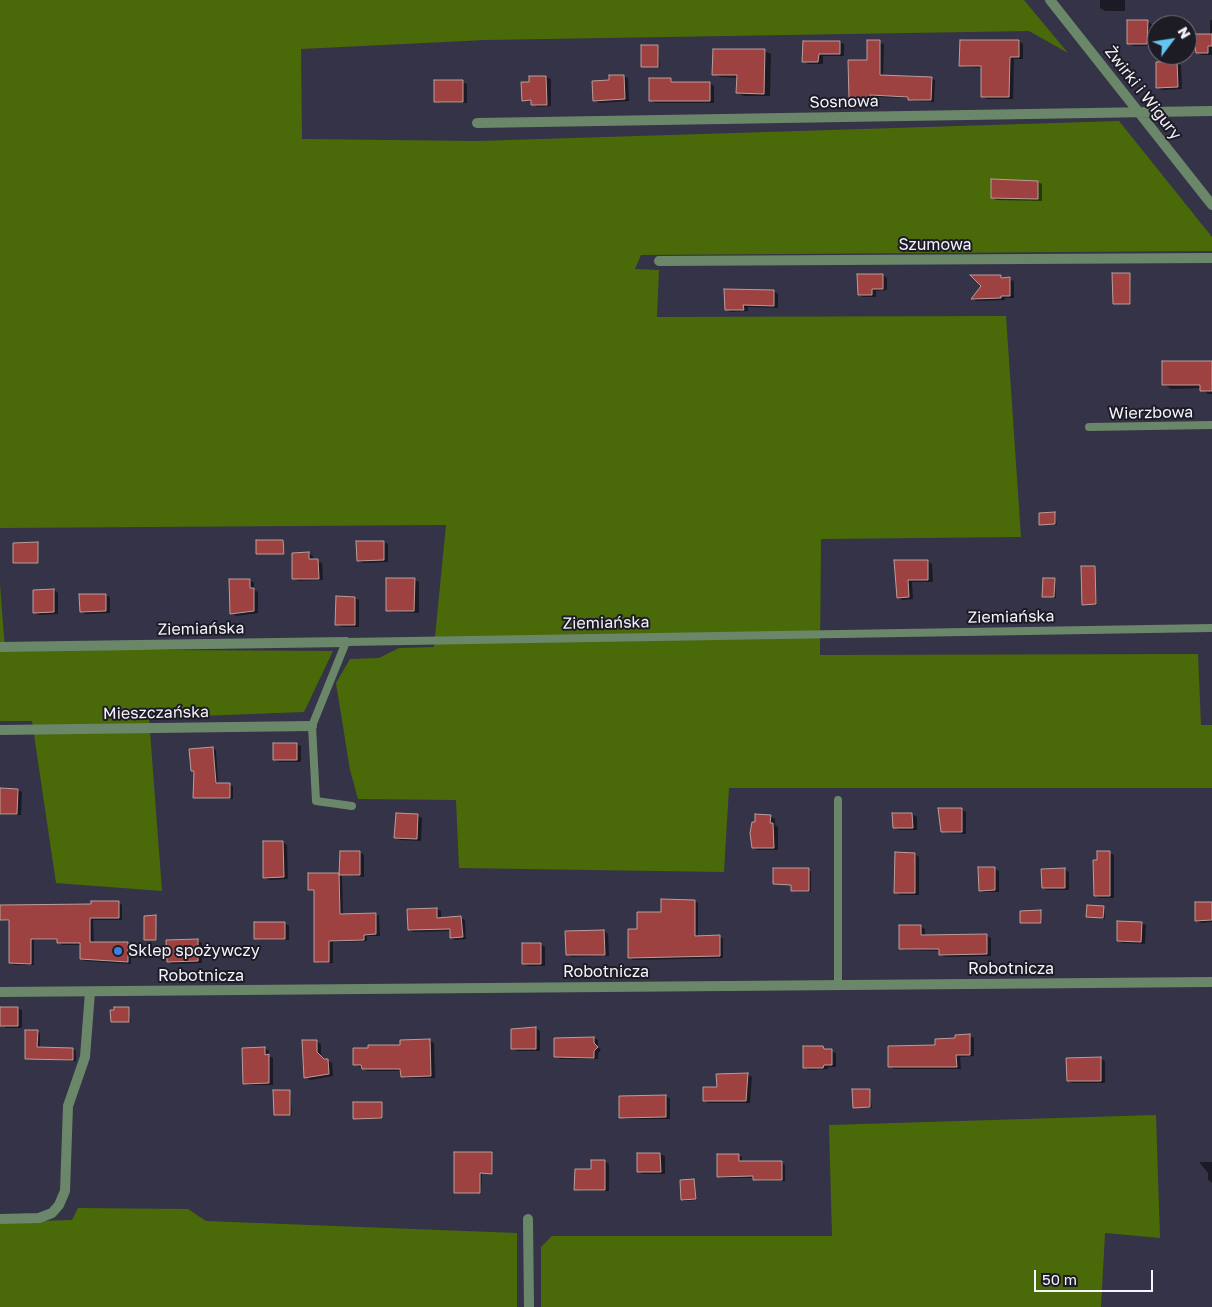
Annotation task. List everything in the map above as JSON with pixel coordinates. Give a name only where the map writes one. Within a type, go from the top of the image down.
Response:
[{"type":"street","name":"Żwirki i Wigury","points":[[1050,0],[1212,205]]},
{"type":"street","name":"Sosnowa","points":[[477,123],[1212,111]]},
{"type":"street","name":"Szumowa","points":[[659,261],[1212,258]]},
{"type":"street","name":"Ziemiańska","points":[[0,647],[346,642]]},
{"type":"street","name":"Mieszczańska","points":[[0,730],[312,726]]},
{"type":"street","name":"Robotnicza","points":[[0,992],[1212,982]]},
{"type":"street","points":[[0,1219],[40,1218],[55,1209],[64,1191],[68,1106],[85,1057],[90,992]]},
{"type":"street","points":[[528,1219],[529,1307]]},
{"type":"lane","name":"Wierzbowa","points":[[1090,427],[1212,426]]},
{"type":"lane","name":"Ziemiańska","points":[[346,642],[1212,628]]},
{"type":"lane","points":[[346,642],[312,726],[316,801],[352,806]]},
{"type":"lane","points":[[838,800],[838,985]]},
{"type":"green space","points":[[0,0],[1024,0],[1068,53],[1029,31],[485,40],[301,49],[302,139],[477,141],[1119,121],[1212,237],[1212,251],[641,255],[635,269],[659,270],[657,317],[1006,316],[1021,537],[821,539],[820,655],[1198,654],[1201,725],[1212,725],[1212,788],[729,788],[724,872],[459,868],[456,800],[358,799],[350,770],[336,683],[350,659],[379,658],[399,648],[434,647],[446,525],[0,528]]},
{"type":"green space","points":[[0,585],[5,649],[333,651],[304,712],[149,718],[162,891],[56,883],[32,721],[0,721]]},
{"type":"green space","points":[[1156,1115],[1160,1238],[1105,1233],[1101,1307],[541,1307],[541,1247],[552,1236],[832,1236],[829,1125]]},
{"type":"green space","points":[[78,1208],[188,1209],[206,1221],[517,1233],[517,1307],[0,1307],[0,1222],[72,1220]]},
{"type":"building","points":[[1127,20],[1147,20],[1147,44],[1127,44]]},
{"type":"building","points":[[1197,34],[1212,34],[1212,46],[1208,46],[1208,53],[1197,53]]},
{"type":"building","points":[[867,40],[880,40],[880,75],[932,77],[931,100],[908,100],[908,97],[870,95],[870,99],[849,99],[848,60],[867,60]]},
{"type":"building","points":[[960,40],[1019,40],[1019,57],[1010,57],[1009,97],[981,97],[981,66],[959,66]]},
{"type":"building","points":[[803,41],[840,41],[840,54],[819,54],[818,62],[802,62]]},
{"type":"building","points":[[641,45],[658,45],[658,67],[641,67]]},
{"type":"building","points":[[713,49],[765,49],[764,94],[736,93],[737,75],[712,75]]},
{"type":"building","points":[[1156,65],[1177,65],[1178,87],[1156,88]]},
{"type":"building","points":[[609,75],[624,75],[625,99],[593,101],[592,81],[609,80]]},
{"type":"building","points":[[529,76],[546,76],[547,105],[531,105],[531,100],[522,101],[521,82],[529,82]]},
{"type":"building","points":[[649,78],[671,78],[671,82],[710,82],[710,101],[649,101]]},
{"type":"building","points":[[434,80],[463,80],[463,102],[434,102]]},
{"type":"building","points":[[991,179],[1038,181],[1038,199],[991,198]]},
{"type":"building","points":[[1112,273],[1130,273],[1130,304],[1113,304]]},
{"type":"building","points":[[857,274],[883,274],[883,289],[872,289],[872,295],[858,295]]},
{"type":"building","points":[[970,275],[1001,275],[1001,278],[1010,277],[1010,296],[971,299],[981,286]]},
{"type":"building","points":[[724,289],[774,290],[774,306],[743,305],[744,310],[725,310]]},
{"type":"building","points":[[1162,361],[1212,361],[1212,391],[1200,391],[1200,385],[1162,385]]},
{"type":"building","points":[[1055,512],[1055,524],[1039,525],[1039,513]]},
{"type":"building","points":[[256,540],[283,540],[284,554],[256,554]]},
{"type":"building","points":[[356,541],[384,541],[384,560],[357,561]]},
{"type":"building","points":[[38,542],[38,563],[13,563],[13,543]]},
{"type":"building","points":[[309,552],[309,559],[318,559],[319,579],[292,579],[292,553]]},
{"type":"building","points":[[894,560],[928,560],[928,580],[908,580],[909,597],[897,598]]},
{"type":"building","points":[[1081,566],[1095,566],[1096,604],[1082,605]]},
{"type":"building","points":[[386,578],[415,578],[414,611],[386,611]]},
{"type":"building","points":[[1043,578],[1055,578],[1054,597],[1042,597]]},
{"type":"building","points":[[229,579],[250,579],[250,588],[254,588],[254,611],[230,614]]},
{"type":"building","points":[[54,589],[54,612],[33,613],[33,590]]},
{"type":"building","points":[[79,594],[106,594],[106,611],[80,612]]},
{"type":"building","points":[[336,596],[355,597],[355,625],[335,625]]},
{"type":"building","points":[[273,743],[297,743],[297,760],[273,760]]},
{"type":"building","points":[[213,747],[216,783],[230,783],[230,798],[193,798],[194,771],[191,771],[189,749]]},
{"type":"building","points":[[0,788],[18,789],[17,814],[0,814]]},
{"type":"building","points":[[938,808],[962,808],[962,832],[941,832]]},
{"type":"building","points":[[396,813],[418,814],[417,839],[394,838]]},
{"type":"building","points":[[892,813],[912,813],[913,828],[893,828]]},
{"type":"building","points":[[755,814],[771,815],[770,823],[773,823],[774,848],[752,848],[750,833],[752,822],[755,822]]},
{"type":"building","points":[[263,841],[283,841],[284,877],[263,878]]},
{"type":"building","points":[[340,851],[360,851],[360,875],[339,875]]},
{"type":"building","points":[[1097,851],[1110,851],[1110,896],[1094,896],[1093,860],[1097,860]]},
{"type":"building","points":[[895,852],[915,853],[915,893],[894,893]]},
{"type":"building","points":[[978,867],[995,867],[995,890],[979,891]]},
{"type":"building","points":[[773,868],[809,868],[809,891],[791,891],[791,885],[773,884]]},
{"type":"building","points":[[1065,868],[1065,888],[1042,888],[1041,869]]},
{"type":"building","points":[[308,873],[339,873],[340,914],[376,913],[376,934],[364,935],[364,940],[329,941],[329,962],[314,962],[314,890],[308,890]]},
{"type":"building","points":[[661,899],[695,900],[695,936],[720,935],[720,956],[628,958],[628,929],[637,929],[637,912],[661,912]]},
{"type":"building","points":[[91,901],[119,901],[119,918],[90,918],[90,942],[128,942],[128,962],[80,959],[80,943],[57,943],[57,939],[31,939],[31,964],[9,963],[9,920],[0,920],[0,905],[91,904]]},
{"type":"building","points":[[1195,902],[1212,902],[1212,920],[1195,921]]},
{"type":"building","points":[[1087,905],[1104,906],[1103,918],[1086,917]]},
{"type":"building","points":[[437,908],[437,918],[461,916],[463,937],[450,938],[450,929],[408,930],[407,909]]},
{"type":"building","points":[[1041,910],[1041,923],[1020,923],[1020,911]]},
{"type":"building","points":[[156,915],[156,940],[144,940],[144,916]]},
{"type":"building","points":[[1117,921],[1142,922],[1141,942],[1117,941]]},
{"type":"building","points":[[254,922],[285,922],[285,939],[254,939]]},
{"type":"building","points":[[899,925],[921,925],[921,935],[987,934],[987,954],[939,955],[939,949],[899,949]]},
{"type":"building","points":[[604,930],[605,955],[566,955],[565,931]]},
{"type":"building","points":[[198,939],[198,961],[167,962],[166,940]]},
{"type":"building","points":[[522,943],[541,943],[541,964],[522,964]]},
{"type":"building","points":[[0,1007],[18,1007],[18,1026],[0,1026]]},
{"type":"building","points":[[114,1007],[129,1007],[129,1022],[111,1022],[110,1010],[114,1010]]},
{"type":"building","points":[[536,1027],[536,1049],[511,1049],[511,1029]]},
{"type":"building","points":[[25,1030],[38,1030],[37,1047],[73,1048],[73,1060],[25,1059]]},
{"type":"building","points":[[970,1034],[970,1055],[956,1055],[957,1067],[888,1067],[888,1046],[935,1045],[935,1039],[955,1038],[955,1035]]},
{"type":"building","points":[[594,1037],[594,1043],[598,1047],[594,1051],[594,1058],[554,1057],[554,1038]]},
{"type":"building","points":[[430,1039],[431,1076],[401,1077],[400,1069],[362,1069],[361,1065],[353,1065],[353,1048],[368,1048],[368,1045],[400,1045],[400,1040]]},
{"type":"building","points":[[302,1040],[317,1040],[317,1052],[324,1059],[328,1059],[329,1074],[304,1078]]},
{"type":"building","points":[[803,1046],[823,1046],[824,1049],[832,1049],[832,1065],[824,1065],[823,1068],[803,1068]]},
{"type":"building","points":[[265,1047],[265,1055],[269,1054],[269,1083],[243,1084],[242,1048]]},
{"type":"building","points":[[1101,1057],[1101,1081],[1067,1081],[1066,1058]]},
{"type":"building","points":[[748,1073],[746,1101],[703,1101],[703,1087],[717,1087],[716,1074]]},
{"type":"building","points":[[852,1089],[870,1089],[870,1107],[853,1108]]},
{"type":"building","points":[[273,1090],[290,1090],[290,1115],[274,1115]]},
{"type":"building","points":[[666,1095],[666,1117],[619,1118],[619,1096]]},
{"type":"building","points":[[353,1102],[382,1102],[382,1118],[353,1119]]},
{"type":"building","points":[[454,1152],[492,1152],[492,1174],[480,1173],[480,1193],[454,1193]]},
{"type":"building","points":[[637,1153],[660,1153],[661,1172],[637,1172]]},
{"type":"building","points":[[717,1154],[739,1154],[739,1161],[782,1161],[782,1180],[753,1180],[753,1176],[717,1177]]},
{"type":"building","points":[[591,1160],[605,1160],[605,1190],[574,1190],[575,1169],[591,1169]]},
{"type":"building","points":[[694,1179],[696,1199],[681,1200],[680,1180]]},
{"type":"place","name":"Sklep spożywczy","points":[[118,951]]}]
